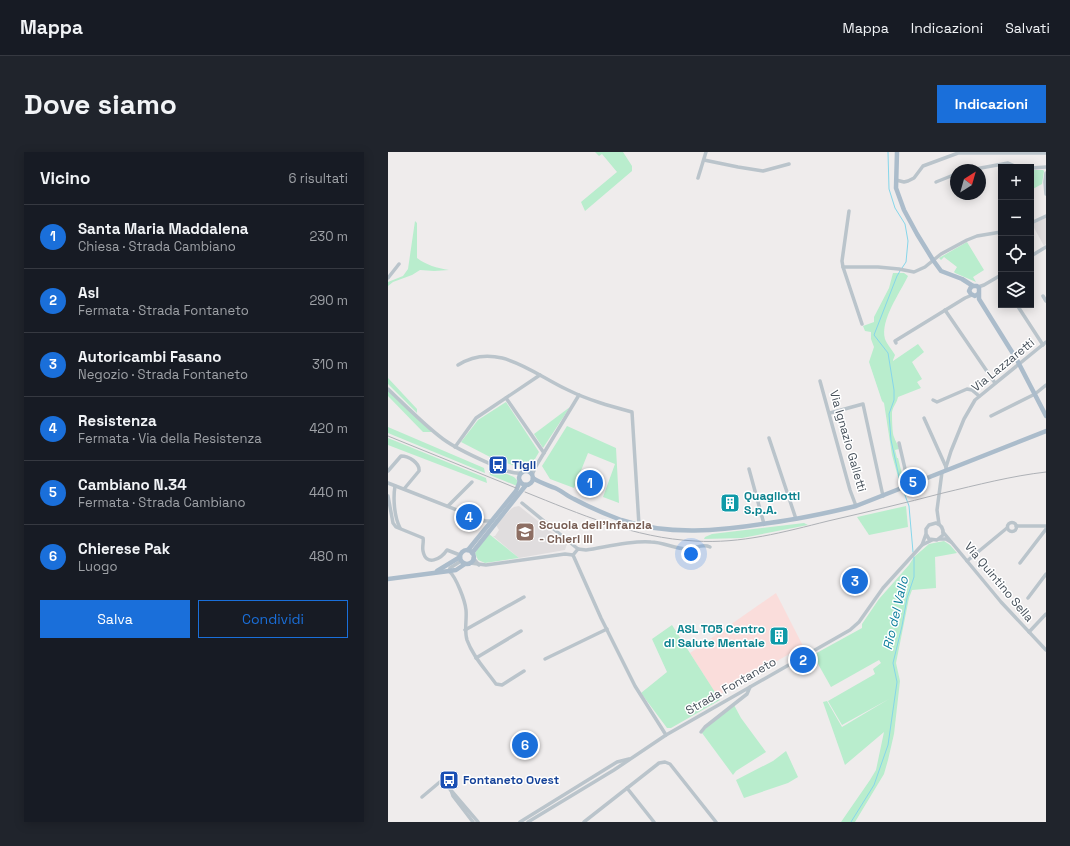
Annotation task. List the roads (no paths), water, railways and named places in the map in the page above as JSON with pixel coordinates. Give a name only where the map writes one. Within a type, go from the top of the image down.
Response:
[{"type":"main road","points":[[897,152],[896,188],[906,214],[941,271],[968,282],[975,292],[1019,364],[1046,416]]},
{"type":"main road","points":[[520,480],[530,479],[556,488],[572,499],[621,520],[639,525],[674,530],[715,531],[796,519],[856,506],[1046,431]]},
{"type":"main road","points":[[1034,435],[1046,436]]},
{"type":"main road","points":[[471,554],[485,529],[516,491],[522,473],[525,472],[530,479]]},
{"type":"main road","points":[[434,572],[463,560],[471,554],[530,479]]},
{"type":"main road","points":[[388,579],[456,570],[463,560],[464,551],[471,554]]},
{"type":"street","points":[[698,178],[706,152]]},
{"type":"street","points":[[896,180],[904,182],[908,181],[914,178],[922,166],[958,153],[1046,153]]},
{"type":"street","points":[[704,160],[763,171],[788,164]]},
{"type":"street","points":[[986,167],[998,165]]},
{"type":"street","points":[[1034,168],[1046,168]]},
{"type":"street","points":[[1046,173],[1046,194]]},
{"type":"street","points":[[936,182],[950,176]]},
{"type":"street","points":[[849,211],[842,261],[862,324]]},
{"type":"street","points":[[1034,222],[1046,216]]},
{"type":"street","points":[[843,266],[899,269],[916,272],[942,254],[967,240],[977,236],[998,232]]},
{"type":"street","points":[[1034,254],[1046,247]]},
{"type":"street","points":[[388,278],[399,264]]},
{"type":"street","points":[[896,343],[895,341],[998,277]]},
{"type":"street","points":[[1043,296],[1046,301]]},
{"type":"street","points":[[1019,308],[1045,344]]},
{"type":"street","points":[[945,310],[995,383]]},
{"type":"street","name":"Via Lazzaretti","points":[[945,470],[951,450],[971,406],[979,396],[1045,344]]},
{"type":"street","points":[[458,365],[475,358],[496,357],[512,360],[579,395],[603,404],[632,412],[639,525]]},
{"type":"street","points":[[455,447],[476,418],[540,375]]},
{"type":"street","name":"Via Ignazio Galletti","points":[[820,381],[850,490],[856,506]]},
{"type":"street","points":[[991,416],[1035,394],[1046,385]]},
{"type":"street","points":[[388,389],[433,431],[455,447],[478,459],[513,473],[522,473]]},
{"type":"street","points":[[933,400],[937,402],[967,389],[972,390],[979,396]]},
{"type":"street","points":[[530,479],[536,466],[579,395]]},
{"type":"street","points":[[506,398],[544,453]]},
{"type":"street","points":[[830,413],[863,404],[883,496]]},
{"type":"street","points":[[924,418],[945,470],[937,510],[931,523],[926,529],[926,534],[932,540],[939,539],[943,534],[942,527],[939,524],[937,510]]},
{"type":"street","points":[[769,438],[796,519]]},
{"type":"street","points":[[898,443],[908,486]]},
{"type":"street","points":[[388,471],[401,456],[407,457],[418,465],[420,468],[419,471],[404,489]]},
{"type":"street","points":[[749,469],[764,524]]},
{"type":"street","points":[[513,473],[520,480]]},
{"type":"street","points":[[448,506],[472,482]]},
{"type":"street","points":[[388,483],[485,521],[493,520]]},
{"type":"street","points":[[395,486],[395,507],[398,523],[401,529]]},
{"type":"street","points":[[388,496],[393,523],[396,527],[423,538],[422,550],[428,560],[433,561],[442,557],[447,550],[463,560],[479,565],[486,565],[573,554],[578,549]]},
{"type":"street","points":[[522,503],[578,549],[586,550],[645,542],[659,543],[685,549],[703,546],[710,547]]},
{"type":"street","points":[[485,521],[485,529]]},
{"type":"street","points":[[931,523],[939,524]]},
{"type":"street","points":[[966,560],[1007,528],[1010,523],[1016,526],[1046,526]]},
{"type":"street","points":[[1007,528],[1010,532],[1013,532],[1016,526]]},
{"type":"street","points":[[1020,564],[1046,529]]},
{"type":"street","name":"Via Quintino Sella","points":[[943,532],[1000,602],[1046,650]]},
{"type":"street","name":"Strada Fontaneto","points":[[922,545],[926,534]]},
{"type":"street","name":"Via Quintino Sella","points":[[939,539],[946,539],[953,543]]},
{"type":"street","name":"Strada Fontaneto","points":[[528,822],[632,758],[666,735],[850,630],[864,616],[883,588],[916,551],[922,545],[932,540]]},
{"type":"street","points":[[471,554],[479,565]]},
{"type":"street","points":[[573,554],[606,628],[635,686],[666,735]]},
{"type":"street","points":[[449,571],[453,574],[464,601],[466,610],[465,630],[467,640],[476,658],[496,684],[502,684],[524,671]]},
{"type":"street","points":[[1028,598],[1046,574]]},
{"type":"street","points":[[465,630],[524,597]]},
{"type":"street","points":[[1029,632],[1046,614]]},
{"type":"street","points":[[545,659],[606,628]]},
{"type":"street","points":[[476,658],[521,631]]},
{"type":"street","points":[[701,732],[705,727],[747,694],[750,686]]},
{"type":"street","points":[[520,822],[617,762],[632,758]]},
{"type":"street","points":[[584,822],[659,763],[665,762],[670,764],[716,822]]},
{"type":"street","points":[[422,797],[441,781],[445,782],[478,822]]},
{"type":"street","points":[[627,788],[654,822]]},
{"type":"street","points":[[451,789],[453,796],[473,822]]},
{"type":"waterway","name":"Rio del Vallo","points":[[888,152],[889,189],[895,208],[905,224],[908,241],[906,262],[902,268]]},
{"type":"waterway","name":"Rio del Vallo","points":[[900,271],[874,335],[888,353],[894,390],[894,400],[889,414],[891,440],[901,486]]},
{"type":"waterway","name":"Rio del Vallo","points":[[903,490],[909,506],[913,552]]},
{"type":"waterway","name":"Rio del Vallo","points":[[851,822],[874,785],[888,745],[897,682],[893,663],[907,598],[914,577],[914,557]]},
{"type":"railway","points":[[388,436],[516,488]]},
{"type":"railway","points":[[525,492],[608,524],[629,530],[672,539],[729,541],[779,533],[981,484],[1046,472]]},
{"type":"place","name":"Tigli","points":[[498,465]]},
{"type":"place","name":"Cambiano N.34","points":[[913,482]]},
{"type":"place","name":"Santa Maria Maddalena","points":[[590,483]]},
{"type":"place","name":"Quagliotti S.p.A.","points":[[730,503]]},
{"type":"place","name":"Resistenza","points":[[469,517]]},
{"type":"place","name":"Scuola dell'Infanzia - Chieri III","points":[[525,532]]},
{"type":"place","name":"Autoricambi Fasano","points":[[855,581]]},
{"type":"place","name":"ASL TO5 Centro di Salute Mentale","points":[[779,636]]},
{"type":"place","name":"Asl","points":[[803,660]]},
{"type":"place","name":"Chierese Pak","points":[[525,745]]},
{"type":"place","name":"Fontaneto Ovest","points":[[449,780]]}]
